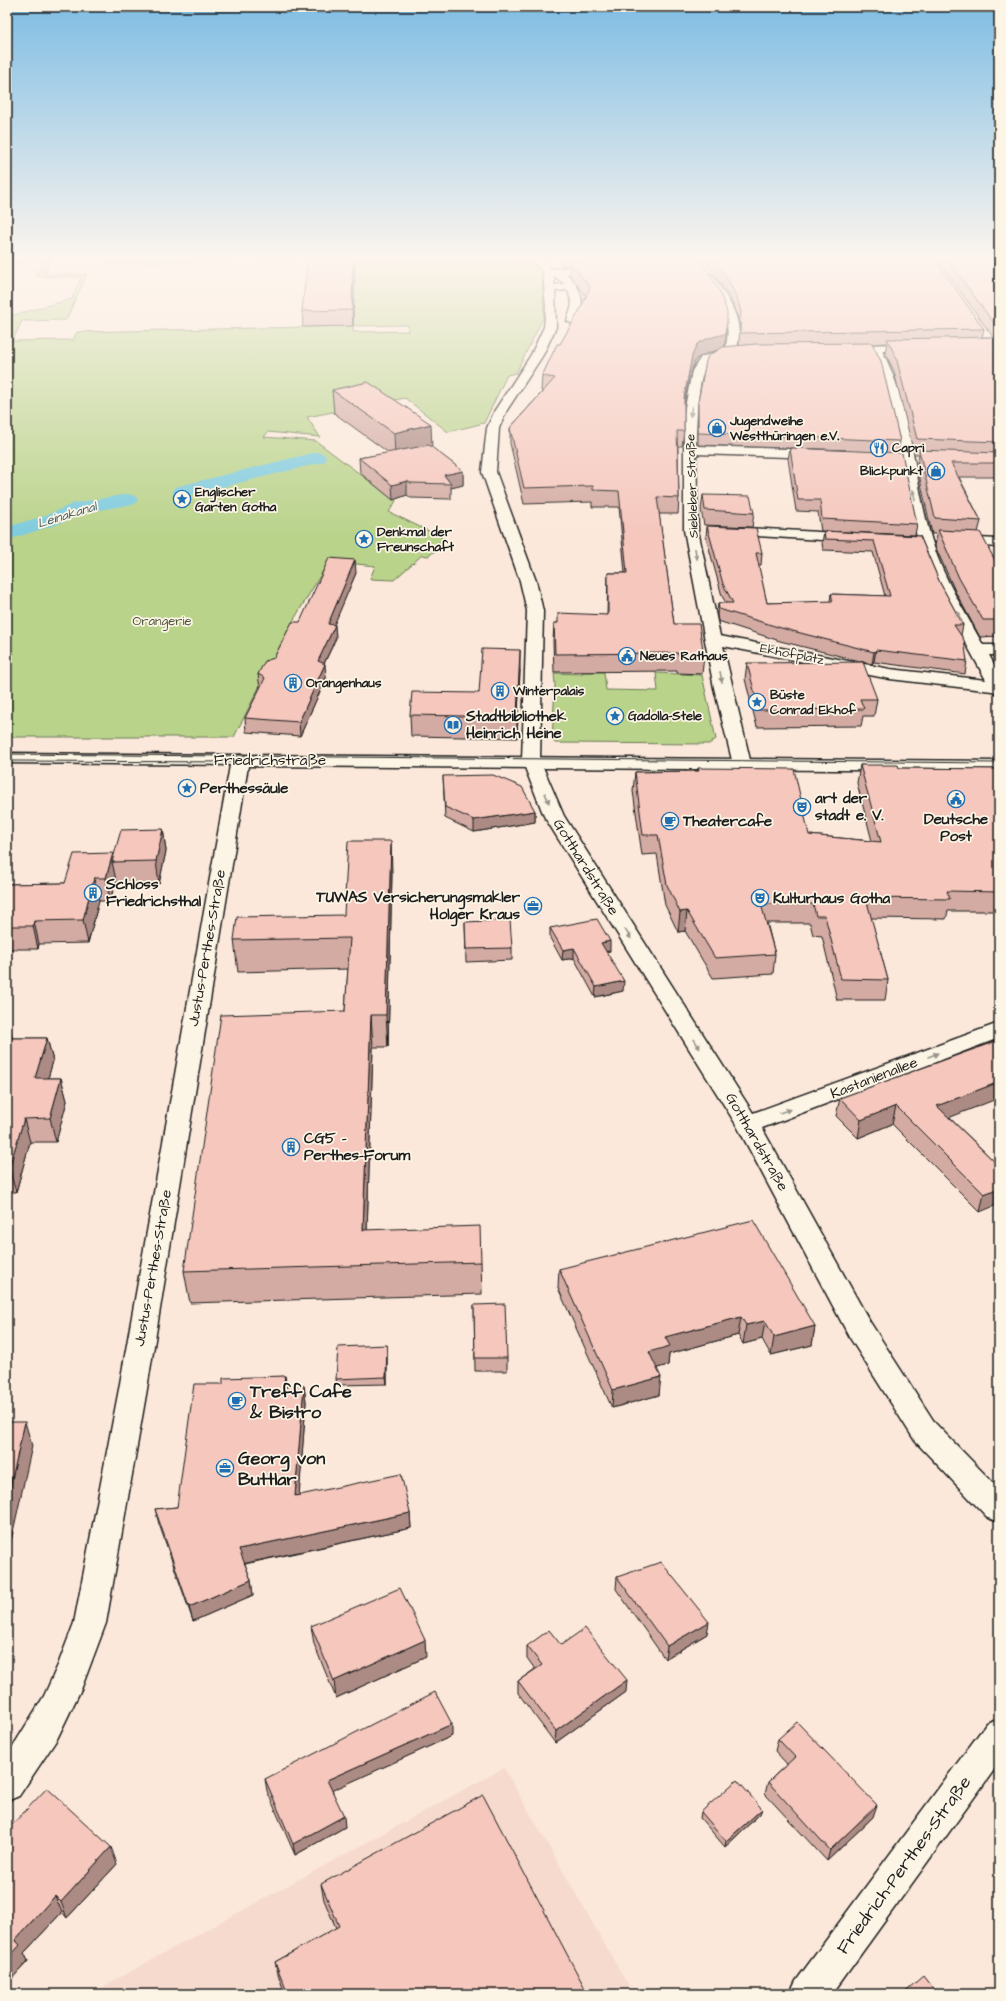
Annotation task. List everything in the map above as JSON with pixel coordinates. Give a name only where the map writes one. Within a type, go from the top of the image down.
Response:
[{"type":"street","name":"Gotthardstraße","points":[[540,349],[501,410],[493,428],[489,472],[528,581],[535,611],[530,748],[532,762],[554,816],[748,1124],[860,1330],[925,1432],[999,1509]]},
{"type":"street","name":"Ekhofplatz","points":[[876,349],[886,371],[906,457],[920,541],[998,687]]},
{"type":"street","name":"Siebleber Straße","points":[[713,639],[691,530],[689,450],[690,413],[698,371],[705,359],[730,351],[749,350]]},
{"type":"street","points":[[689,450],[831,454]]},
{"type":"street","points":[[891,457],[922,458]]},
{"type":"street","points":[[691,530],[865,539]]},
{"type":"street","points":[[920,541],[999,543]]},
{"type":"street","name":"Ekhofplatz","points":[[713,639],[878,671],[998,687]]},
{"type":"street","points":[[713,639],[742,764]]},
{"type":"street","points":[[978,650],[999,650]]},
{"type":"street","name":"Friedrichstraße","points":[[7,758],[532,762]]},
{"type":"street","name":"Justus-Perthes-Straße","points":[[16,1773],[57,1708],[78,1661],[90,1624],[240,760]]},
{"type":"street","points":[[532,762],[999,766]]},
{"type":"street","name":"Kastanienallee","points":[[748,1124],[835,1094],[999,1030]]},
{"type":"street","name":"Friedrich-Perthes-Straße","points":[[809,1994],[999,1735]]},
{"type":"shaded area","points":[[504,1768],[633,1994],[89,1994]]},
{"type":"green space","name":"Englischer Garten Gotha","points":[[7,349],[528,349],[516,373],[507,375],[484,423],[448,432],[405,398],[307,417],[320,437],[268,432],[264,437],[316,441],[396,501],[389,512],[445,539],[439,543],[444,545],[428,556],[422,555],[394,580],[370,579],[375,566],[329,561],[290,626],[234,737],[7,737]]},
{"type":"green space","points":[[582,672],[604,672],[606,690],[658,691],[656,673],[702,675],[716,739],[709,744],[555,743],[552,740],[555,685],[554,673],[582,674]]},
{"type":"building","points":[[554,349],[695,349],[692,356],[684,398],[684,431],[677,431],[679,498],[657,497],[674,624],[699,624],[704,656],[678,655],[678,653],[555,654],[554,623],[558,623],[558,613],[608,615],[608,573],[627,573],[619,491],[593,490],[593,486],[524,488],[510,428],[555,378],[542,376]]},
{"type":"building","points":[[719,349],[875,349],[881,361],[900,441],[698,433],[698,402],[708,356]]},
{"type":"building","points":[[892,349],[999,349],[999,442],[917,439],[896,357]]},
{"type":"building","points":[[368,382],[431,424],[394,433],[332,390]]},
{"type":"building","points":[[429,445],[463,471],[444,475],[451,484],[411,483],[407,481],[392,485],[359,458]]},
{"type":"building","points":[[790,448],[902,453],[917,524],[822,519],[820,500],[798,500]]},
{"type":"building","points":[[919,450],[999,453],[999,463],[951,463],[981,521],[935,518]]},
{"type":"building","points":[[703,495],[750,496],[754,513],[705,510]]},
{"type":"building","points":[[707,526],[756,528],[762,553],[756,553],[767,603],[833,601],[831,594],[890,596],[874,541],[825,539],[824,531],[920,536],[940,583],[963,625],[954,625],[964,640],[967,661],[876,650],[874,652],[781,628],[719,609],[718,603],[733,603],[723,584]]},
{"type":"building","points":[[938,530],[980,532],[999,568],[999,620],[983,620],[959,578]]},
{"type":"building","points":[[329,558],[355,560],[328,624],[335,625],[318,661],[325,664],[299,722],[245,718],[265,678],[258,674],[265,661],[274,658],[292,622],[300,622]]},
{"type":"building","points":[[482,649],[520,650],[517,717],[410,715],[412,692],[479,693]]},
{"type":"building","points":[[863,662],[877,699],[860,699],[864,709],[759,710],[747,663]]},
{"type":"building","points":[[860,765],[898,765],[899,768],[999,769],[999,892],[947,891],[950,899],[866,898],[888,980],[841,979],[825,916],[816,916],[813,904],[761,904],[775,954],[715,958],[687,911],[680,912],[667,885],[658,835],[643,835],[635,772],[699,771],[698,768],[794,769],[809,835],[881,842]]},
{"type":"building","points":[[493,775],[522,787],[535,811],[474,820],[445,807],[443,776]]},
{"type":"building","points":[[163,829],[156,861],[112,862],[121,830]]},
{"type":"building","name":"CG5 – Perthes-Forum","points":[[348,841],[391,841],[386,1015],[371,1015],[363,1230],[480,1226],[481,1262],[184,1271],[221,1015],[345,1011],[350,938],[234,940],[237,917],[344,915]]},
{"type":"building","points":[[113,853],[106,878],[94,878],[83,920],[34,921],[33,926],[7,926],[7,884],[65,883],[74,854]]},
{"type":"building","points":[[597,919],[610,941],[601,943],[624,981],[596,987],[574,948],[563,950],[550,928]]},
{"type":"building","points":[[510,920],[512,948],[466,949],[465,922]]},
{"type":"building","points":[[7,1038],[47,1038],[35,1078],[61,1078],[50,1118],[24,1119],[9,1168],[7,1168]]},
{"type":"building","points":[[999,1040],[999,1082],[937,1106],[999,1166],[999,1188],[984,1194],[896,1106],[861,1120],[840,1098]]},
{"type":"building","points":[[753,1220],[815,1326],[774,1337],[765,1321],[746,1325],[741,1317],[665,1337],[670,1346],[649,1352],[661,1377],[613,1390],[559,1269]]},
{"type":"building","points":[[505,1304],[507,1358],[475,1358],[474,1305]]},
{"type":"building","points":[[387,1345],[386,1377],[336,1379],[338,1347]]},
{"type":"building","points":[[285,1376],[283,1387],[304,1386],[295,1496],[401,1474],[410,1513],[239,1549],[251,1580],[189,1607],[155,1509],[177,1507],[194,1384],[223,1384],[223,1378]]},
{"type":"building","points":[[7,1422],[25,1422],[7,1500]]},
{"type":"building","points":[[661,1562],[709,1622],[667,1646],[617,1577]]},
{"type":"building","points":[[400,1588],[425,1640],[334,1681],[311,1626]]},
{"type":"building","points":[[585,1628],[627,1680],[556,1731],[518,1681],[542,1665],[527,1646],[549,1630],[561,1645]]},
{"type":"building","points":[[435,1692],[452,1724],[327,1780],[344,1816],[293,1844],[265,1779]]},
{"type":"building","points":[[797,1722],[877,1805],[830,1850],[768,1782],[795,1757],[778,1739]]},
{"type":"building","points":[[737,1780],[762,1809],[726,1841],[701,1812]]},
{"type":"building","points":[[47,1788],[111,1847],[61,1902],[55,1896],[15,1940],[20,1945],[7,1960],[7,1830]]},
{"type":"building","points":[[483,1795],[588,1994],[288,1994],[275,1962],[339,1926],[321,1884]]},
{"type":"building","points":[[923,1976],[937,1994],[902,1994]]},
{"type":"waterway","name":"Leinakanal","points":[[182,491],[317,458]]},
{"type":"waterway","name":"Leinakanal","points":[[7,534],[51,520],[82,507],[128,500]]},
{"type":"tram line","points":[[7,754],[999,763]]},
{"type":"tram line","points":[[7,761],[233,762]]},
{"type":"place","name":"Jugendweihe Westthüringen e.V.","points":[[717,428]]},
{"type":"place","name":"Capri","points":[[879,448]]},
{"type":"place","name":"Blickpunkt","points":[[936,471]]},
{"type":"place","name":"Englischer Garten Gotha","points":[[182,499]]},
{"type":"place","name":"Denkmal der Freunschaft","points":[[364,539]]},
{"type":"place","name":"Neues Rathaus","points":[[627,656]]},
{"type":"place","name":"Orangenhaus","points":[[293,683]]},
{"type":"place","name":"Winterpalais","points":[[500,691]]},
{"type":"place","name":"Büste Conrad Ekhof","points":[[757,702]]},
{"type":"place","name":"Gadolla-Stele","points":[[615,716]]},
{"type":"place","name":"Stadtbibliothek Heinrich Heine","points":[[453,725]]},
{"type":"place","name":"Perthessäule","points":[[187,788]]},
{"type":"place","name":"Deutsche Post","points":[[956,799]]},
{"type":"place","name":"art der stadt e. V.","points":[[802,807]]},
{"type":"place","name":"Theatercafe","points":[[670,821]]},
{"type":"place","name":"Schloss Friedrichsthal","points":[[93,893]]},
{"type":"place","name":"Kulturhaus Gotha","points":[[760,898]]},
{"type":"place","name":"TUWAS Versicherungsmakler Holger Kraus","points":[[533,906]]},
{"type":"place","name":"CG5 – Perthes-Forum","points":[[291,1147]]},
{"type":"place","name":"Treff Cafe & Bistro","points":[[237,1401]]},
{"type":"place","name":"Georg von Buttlar","points":[[225,1468]]},
{"type":"park label","name":"Orangerie","points":[[162,621]]}]
